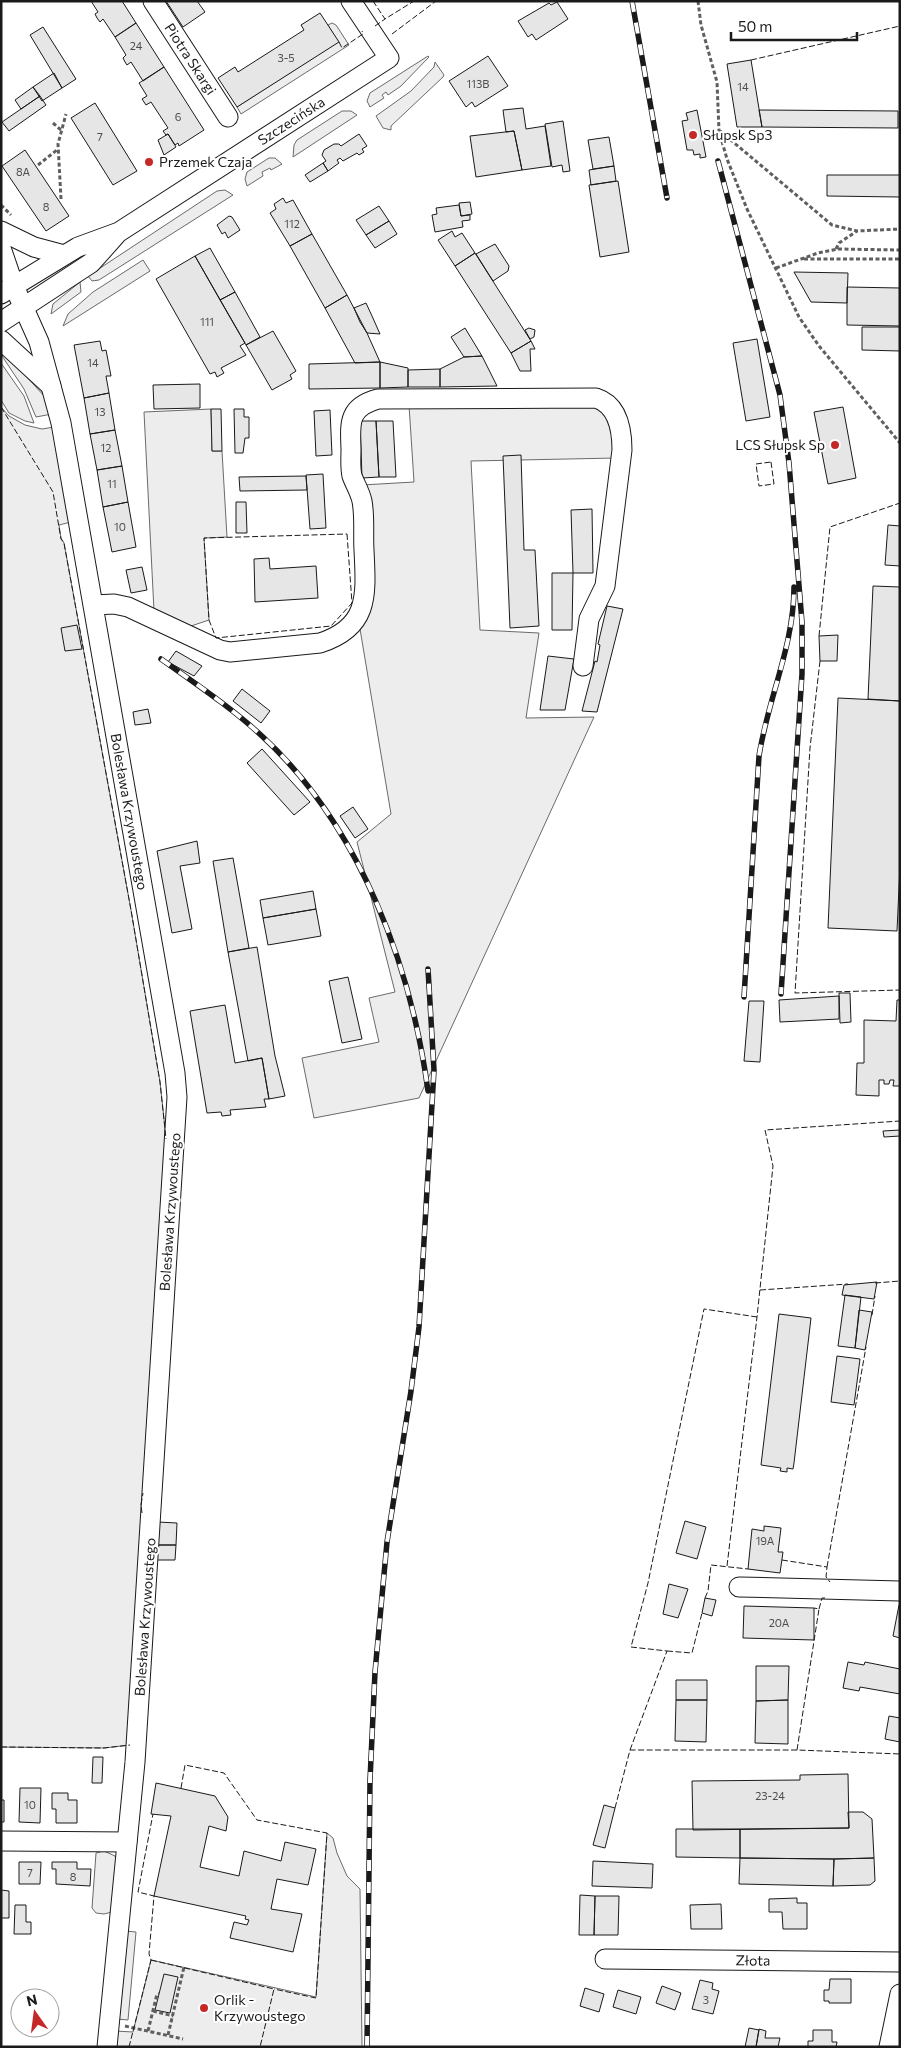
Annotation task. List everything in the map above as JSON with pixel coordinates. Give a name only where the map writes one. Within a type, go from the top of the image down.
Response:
[{"type":"street","name":"Piotra Skargi","points":[[153,1],[228,117]]},
{"type":"street","name":"Szczecińska","points":[[8,290],[78,247],[119,232],[389,58],[351,1]]},
{"type":"street","points":[[1,231],[34,247],[64,255]]},
{"type":"street","name":"Szczecińska","points":[[1,322],[91,263],[119,232]]},
{"type":"street","name":"Bolesława Krzywoustego","points":[[1,248],[8,290],[25,307],[40,342],[61,424],[176,1074],[177,1097],[135,1762],[107,2047]]},
{"type":"street","points":[[1,340],[52,387]]},
{"type":"street","points":[[94,605],[114,604],[128,607],[220,650],[230,652],[320,643],[330,640],[351,627],[365,599],[362,505],[352,471],[350,422],[356,411],[363,405],[378,399],[596,398],[607,404],[616,416],[621,432],[622,450],[605,586],[587,625],[583,666]]},
{"type":"street","points":[[739,1587],[900,1591]]},
{"type":"street","points":[[1,1841],[127,1842]]},
{"type":"street","name":"Złota","points":[[605,1959],[900,1962]]},
{"type":"street","points":[[893,2038],[900,1994]]},
{"type":"path","points":[[698,1],[701,25],[716,82],[719,131],[727,159],[747,209],[799,317],[900,443]]},
{"type":"path","points":[[61,199],[58,150],[60,130],[66,114]]},
{"type":"path","points":[[53,123],[60,130]]},
{"type":"path","points":[[719,131],[832,225],[857,231],[900,229]]},
{"type":"path","points":[[38,165],[58,150]]},
{"type":"path","points":[[835,249],[839,242],[857,231]]},
{"type":"path","points":[[776,268],[818,252],[835,249],[900,250]]},
{"type":"path","points":[[801,259],[900,259]]},
{"type":"path","points":[[168,2035],[184,1967]]},
{"type":"path","points":[[148,2031],[157,1994],[159,1994]]},
{"type":"path","points":[[153,2011],[173,2016]]},
{"type":"path","points":[[110,2023],[183,2039]]},
{"type":"shaded area","points":[[332,23],[336,25],[349,45],[241,114],[237,107],[338,42],[328,25]]},
{"type":"shaded area","points":[[428,56],[401,86],[388,95],[386,92],[382,95],[384,98],[370,107],[367,101],[370,93]]},
{"type":"shaded area","points":[[435,62],[444,75],[443,77],[391,126],[391,130],[383,128],[376,116],[411,91],[434,67]]},
{"type":"shaded area","points":[[342,111],[351,111],[357,115],[293,157],[294,145],[297,140]]},
{"type":"shaded area","points":[[269,158],[275,158],[282,164],[262,172],[263,176],[247,186],[245,179],[247,172]]},
{"type":"shaded area","points":[[225,190],[233,195],[99,280],[92,281],[88,276],[217,191]]},
{"type":"shaded area","points":[[143,260],[150,271],[63,326],[68,314],[93,292]]},
{"type":"shaded area","points":[[80,282],[81,292],[51,314],[53,304]]},
{"type":"shaded area","points":[[5,353],[45,397],[52,414],[36,417],[24,389],[2,356]]},
{"type":"shaded area","points":[[1,363],[24,396],[34,423],[9,413],[1,400]]},
{"type":"shaded area","points":[[409,405],[588,405],[603,410],[613,422],[616,458],[471,461],[480,630],[539,633],[526,718],[594,717],[419,1098],[314,1118],[302,1058],[379,1042],[369,998],[395,992],[357,842],[391,814],[359,623],[362,485],[414,482]]},
{"type":"shaded area","points":[[1,407],[9,416],[25,425],[42,429],[54,427],[71,522],[59,525],[61,538],[64,543],[131,910],[160,1082],[166,1137],[141,1505],[130,1745],[104,1748],[1,1747]]},
{"type":"shaded area","points":[[211,409],[212,451],[222,451],[227,537],[204,538],[209,620],[188,627],[154,611],[144,412]]},
{"type":"shaded area","points":[[327,1833],[333,1838],[347,1876],[360,1889],[362,2047],[113,2047],[115,2031],[133,2032],[151,1960],[316,1997]]},
{"type":"shaded area","points":[[104,1851],[115,1856],[117,1861],[112,1912],[104,1914],[96,1913],[92,1908],[96,1853]]},
{"type":"shaded area","points":[[125,1931],[136,1932],[128,2020],[117,2019]]},
{"type":"building","points":[[91,1],[122,1],[136,23],[115,37],[103,19],[100,22],[97,18],[95,14],[98,12]]},
{"type":"building","points":[[166,1],[197,1],[205,12],[183,27]]},
{"type":"building","points":[[557,2],[568,19],[536,40],[532,34],[528,37],[518,21],[549,3],[551,5]]},
{"type":"building","points":[[320,13],[339,42],[237,107],[218,78],[235,67],[238,72],[304,30],[301,25]]},
{"type":"building","points":[[136,23],[164,67],[143,81],[131,62],[127,65],[125,62],[123,58],[126,55],[115,37]]},
{"type":"building","points":[[43,27],[76,79],[62,88],[30,35]]},
{"type":"building","points":[[488,56],[508,86],[475,107],[472,102],[466,107],[449,81]]},
{"type":"building","points":[[751,60],[762,127],[737,127],[727,64]]},
{"type":"building","points":[[164,67],[204,130],[179,146],[178,143],[175,145],[168,134],[166,135],[163,131],[168,128],[151,102],[146,105],[142,99],[147,96],[139,83]]},
{"type":"building","points":[[54,73],[62,88],[42,101],[33,87]]},
{"type":"building","points":[[33,87],[40,96],[21,109],[15,100]]},
{"type":"building","points":[[40,96],[46,105],[9,131],[2,122]]},
{"type":"building","points":[[95,103],[137,171],[113,185],[71,118]]},
{"type":"building","points":[[523,108],[526,129],[545,126],[551,166],[522,170],[514,131],[506,132],[503,110]]},
{"type":"building","name":"Słupsk Sp3","points":[[697,110],[706,157],[700,158],[700,154],[694,155],[693,150],[687,150],[682,121],[688,120],[686,113]]},
{"type":"building","points":[[759,110],[898,111],[898,128],[762,127]]},
{"type":"building","points":[[563,121],[570,171],[563,172],[562,165],[552,167],[545,124]]},
{"type":"building","points":[[514,131],[522,170],[476,177],[470,136]]},
{"type":"building","points":[[168,134],[176,147],[164,155],[158,140]]},
{"type":"building","points":[[359,134],[367,146],[362,149],[364,152],[359,155],[357,153],[343,161],[340,158],[337,160],[339,163],[328,171],[323,163],[326,161],[322,155],[324,150],[334,144],[341,146]]},
{"type":"building","points":[[609,137],[614,166],[593,169],[588,140]]},
{"type":"building","points":[[25,150],[69,216],[46,231],[2,166]]},
{"type":"building","points":[[323,163],[328,171],[310,182],[305,175]]},
{"type":"building","points":[[614,166],[616,181],[591,185],[589,170]]},
{"type":"building","points":[[827,175],[900,175],[900,197],[827,196]]},
{"type":"building","points":[[618,181],[629,252],[600,257],[589,185]]},
{"type":"building","points":[[283,198],[286,203],[293,200],[312,234],[290,246],[270,213],[276,209],[274,204]]},
{"type":"building","points":[[470,202],[472,214],[461,216],[459,203]]},
{"type":"building","points":[[459,205],[461,216],[470,215],[470,220],[462,221],[463,227],[435,232],[432,215],[437,214],[436,208]]},
{"type":"building","points":[[379,206],[389,221],[366,235],[356,220]]},
{"type":"building","points":[[229,216],[232,217],[240,230],[228,238],[225,232],[222,234],[217,225]]},
{"type":"building","points":[[389,221],[397,234],[375,248],[366,235]]},
{"type":"building","points":[[452,231],[455,237],[462,233],[475,253],[455,266],[438,240]]},
{"type":"building","points":[[312,234],[347,295],[325,308],[290,246]]},
{"type":"building","points":[[495,244],[509,266],[508,271],[493,281],[476,254]]},
{"type":"building","points":[[210,248],[235,292],[220,300],[195,256]]},
{"type":"building","points":[[475,253],[531,341],[511,353],[455,266]]},
{"type":"building","points":[[195,256],[245,343],[240,346],[246,355],[221,368],[224,373],[217,377],[215,372],[210,374],[156,279]]},
{"type":"building","points":[[794,272],[848,273],[847,303],[811,302]]},
{"type":"building","points":[[847,287],[900,288],[900,326],[847,325]]},
{"type":"building","points":[[235,292],[260,337],[246,345],[220,300]]},
{"type":"building","points":[[347,295],[380,362],[355,363],[325,308]]},
{"type":"building","points":[[366,303],[380,334],[367,333],[360,322],[354,308]]},
{"type":"building","points":[[862,327],[900,327],[900,351],[862,350]]},
{"type":"building","points":[[465,328],[482,356],[464,357],[451,337]]},
{"type":"building","points":[[529,328],[535,330],[534,337],[530,339],[525,330]]},
{"type":"building","points":[[273,331],[296,371],[290,375],[292,379],[272,390],[246,345]]},
{"type":"building","points":[[757,339],[770,417],[746,421],[733,343]]},
{"type":"building","points":[[100,341],[102,351],[106,350],[111,376],[106,376],[109,393],[84,398],[74,345]]},
{"type":"building","points":[[531,341],[535,349],[530,349],[531,371],[520,371],[511,353]]},
{"type":"building","points":[[482,356],[497,386],[440,387],[440,369],[464,357]]},
{"type":"building","points":[[380,362],[380,388],[309,389],[309,364]]},
{"type":"building","points":[[380,362],[408,368],[408,387],[380,388]]},
{"type":"building","points":[[440,369],[440,387],[408,387],[408,370]]},
{"type":"building","points":[[200,384],[200,408],[154,409],[153,385]]},
{"type":"building","points":[[109,393],[115,430],[90,434],[84,398]]},
{"type":"building","name":"LCS Słupsk Sp","points":[[843,407],[856,478],[828,484],[814,412]]},
{"type":"building","points":[[211,409],[221,409],[222,451],[212,451]]},
{"type":"building","points":[[234,409],[244,409],[244,417],[249,417],[249,438],[245,438],[243,453],[235,453]]},
{"type":"building","points":[[330,410],[332,455],[316,456],[314,411]]},
{"type":"building","points":[[360,421],[376,421],[379,477],[362,478]]},
{"type":"building","points":[[376,421],[393,421],[396,477],[379,477]]},
{"type":"building","points":[[115,430],[122,466],[97,470],[90,434]]},
{"type":"building","points":[[521,455],[524,550],[535,550],[539,626],[510,628],[503,456]]},
{"type":"building","points":[[122,466],[128,502],[103,507],[97,470]]},
{"type":"building","points":[[323,474],[326,528],[310,529],[306,475]]},
{"type":"building","points":[[306,476],[307,490],[240,491],[239,477]]},
{"type":"building","points":[[128,502],[136,547],[112,552],[103,507]]},
{"type":"building","points":[[236,502],[246,502],[247,533],[236,533]]},
{"type":"building","points":[[592,509],[593,573],[573,573],[571,510]]},
{"type":"building","points":[[888,525],[900,526],[900,566],[885,565]]},
{"type":"building","points":[[269,558],[270,569],[316,566],[318,598],[255,602],[254,559]]},
{"type":"building","points":[[142,567],[147,590],[131,593],[126,570]]},
{"type":"building","points":[[552,573],[573,573],[572,630],[552,630]]},
{"type":"building","points":[[873,586],[900,587],[900,701],[868,699]]},
{"type":"building","points":[[607,606],[623,609],[597,712],[582,711],[595,661],[597,662],[600,645],[598,644]]},
{"type":"building","points":[[77,625],[82,649],[65,651],[61,628]]},
{"type":"building","points":[[838,635],[837,661],[820,661],[819,636]]},
{"type":"building","points":[[176,651],[202,666],[194,676],[168,662]]},
{"type":"building","points":[[548,656],[574,659],[565,710],[540,710]]},
{"type":"building","points":[[242,689],[270,711],[261,723],[233,701]]},
{"type":"building","points":[[838,698],[900,701],[900,866],[897,931],[828,928]]},
{"type":"building","points":[[148,709],[151,723],[135,725],[133,712]]},
{"type":"building","points":[[262,749],[310,802],[294,815],[247,763]]},
{"type":"building","points":[[353,807],[368,829],[355,838],[340,816]]},
{"type":"building","points":[[197,841],[200,863],[180,866],[192,929],[172,933],[157,851]]},
{"type":"building","points":[[233,858],[249,948],[228,952],[213,861]]},
{"type":"building","points":[[313,891],[316,909],[263,918],[260,900]]},
{"type":"building","points":[[316,909],[321,936],[268,945],[263,918]]},
{"type":"building","points":[[257,947],[275,1056],[285,1096],[269,1099],[262,1058],[248,1061],[228,952]]},
{"type":"building","points":[[348,977],[362,1039],[342,1043],[329,981]]},
{"type":"building","points":[[839,993],[850,993],[851,1022],[840,1023]]},
{"type":"building","points":[[839,996],[839,1019],[780,1022],[779,1000]]},
{"type":"building","points":[[897,1000],[900,1000],[900,1086],[893,1086],[894,1080],[890,1080],[889,1084],[884,1084],[884,1080],[879,1080],[879,1096],[856,1095],[857,1063],[864,1063],[864,1020],[896,1021]]},
{"type":"building","points":[[749,1001],[764,1001],[760,1062],[744,1061]]},
{"type":"building","points":[[225,1005],[235,1063],[262,1058],[269,1099],[264,1099],[266,1107],[230,1110],[231,1115],[222,1116],[221,1112],[207,1113],[190,1011]]},
{"type":"building","points":[[900,1130],[900,1136],[884,1137],[883,1131]]},
{"type":"building","points":[[877,1282],[874,1299],[842,1295],[844,1285]]},
{"type":"building","points":[[845,1295],[861,1297],[855,1348],[838,1346]]},
{"type":"building","points":[[859,1310],[872,1312],[865,1350],[855,1348]]},
{"type":"building","points":[[779,1314],[811,1318],[794,1463],[793,1469],[787,1468],[787,1472],[780,1471],[781,1468],[761,1465]]},
{"type":"building","points":[[837,1356],[860,1359],[854,1405],[831,1402]]},
{"type":"building","points":[[685,1521],[706,1527],[697,1559],[676,1553]]},
{"type":"building","points":[[158,1522],[177,1523],[176,1545],[157,1545]]},
{"type":"building","points":[[764,1526],[781,1528],[778,1552],[783,1552],[780,1573],[748,1569],[752,1529],[764,1531]]},
{"type":"building","points":[[157,1545],[176,1545],[175,1560],[157,1560]]},
{"type":"building","points":[[669,1584],[688,1589],[678,1618],[663,1614]]},
{"type":"building","points":[[705,1598],[716,1600],[712,1616],[702,1613]]},
{"type":"building","points":[[900,1605],[900,1638],[893,1636]]},
{"type":"building","points":[[744,1606],[814,1608],[814,1640],[743,1638]]},
{"type":"building","points":[[848,1662],[864,1665],[865,1662],[900,1669],[900,1694],[860,1687],[859,1691],[843,1688]]},
{"type":"building","points":[[756,1666],[789,1666],[788,1700],[756,1701]]},
{"type":"building","points":[[676,1680],[707,1680],[707,1700],[676,1700]]},
{"type":"building","points":[[676,1700],[707,1700],[706,1742],[675,1741]]},
{"type":"building","points":[[788,1700],[788,1744],[755,1743],[756,1701]]},
{"type":"building","points":[[889,1716],[900,1718],[900,1742],[885,1739]]},
{"type":"building","points":[[93,1757],[103,1757],[102,1783],[92,1783]]},
{"type":"building","points":[[848,1774],[849,1828],[693,1830],[692,1781],[800,1780],[800,1775]]},
{"type":"building","points":[[156,1783],[215,1796],[228,1817],[226,1831],[209,1826],[200,1867],[239,1876],[244,1851],[281,1861],[285,1842],[316,1849],[308,1885],[277,1879],[271,1909],[302,1914],[293,1952],[230,1938],[234,1922],[247,1925],[249,1920],[245,1919],[246,1916],[154,1896],[171,1816],[151,1814]]},
{"type":"building","points":[[20,1788],[41,1788],[40,1823],[19,1822]]},
{"type":"building","points":[[52,1793],[68,1793],[68,1800],[77,1800],[77,1823],[56,1823],[56,1809],[52,1809]]},
{"type":"building","points":[[1,1800],[4,1800],[4,1822],[1,1822]]},
{"type":"building","points":[[604,1805],[615,1808],[605,1848],[593,1845]]},
{"type":"building","points":[[848,1812],[863,1812],[872,1819],[874,1858],[740,1858],[740,1829],[849,1828]]},
{"type":"building","points":[[676,1829],[740,1829],[740,1858],[676,1857]]},
{"type":"building","points":[[740,1858],[834,1859],[833,1886],[739,1884]]},
{"type":"building","points":[[874,1858],[875,1881],[870,1885],[833,1886],[834,1859]]},
{"type":"building","points":[[593,1861],[653,1864],[652,1888],[592,1886]]},
{"type":"building","points":[[19,1862],[41,1862],[40,1884],[19,1884]]},
{"type":"building","points":[[52,1862],[77,1862],[77,1869],[91,1869],[90,1886],[56,1884],[56,1869],[52,1869]]},
{"type":"building","points":[[1,1890],[9,1891],[9,1918],[1,1918]]},
{"type":"building","points":[[580,1895],[595,1896],[594,1935],[579,1935]]},
{"type":"building","points":[[595,1896],[619,1896],[618,1935],[594,1935]]},
{"type":"building","points":[[797,1898],[797,1903],[807,1903],[807,1929],[783,1929],[782,1912],[769,1912],[769,1899]]},
{"type":"building","points":[[721,1904],[722,1929],[691,1929],[690,1905]]},
{"type":"building","points":[[15,1905],[26,1905],[26,1922],[31,1922],[31,1934],[14,1934]]},
{"type":"building","points":[[164,1974],[178,1977],[170,2013],[155,2010]]},
{"type":"building","points":[[830,1979],[851,1979],[851,2003],[829,2003],[829,2001],[824,2001],[824,1990],[829,1990]]},
{"type":"building","points":[[700,1980],[713,1983],[712,1989],[719,1991],[713,2014],[692,2009]]},
{"type":"building","points":[[662,1986],[681,1993],[675,2010],[656,2003]]},
{"type":"building","points":[[585,1988],[604,1994],[599,2012],[580,2006]]},
{"type":"building","points":[[618,1990],[641,1997],[636,2014],[613,2007]]},
{"type":"building","points":[[749,2028],[759,2030],[756,2047],[745,2047]]},
{"type":"building","points":[[759,2029],[766,2031],[765,2038],[780,2038],[778,2047],[756,2047]]},
{"type":"building","points":[[813,2030],[832,2030],[832,2042],[837,2042],[836,2047],[808,2047],[808,2041],[813,2041]]},
{"type":"railway","points":[[632,1],[667,198]]},
{"type":"railway","points":[[718,161],[780,395],[789,463],[802,622],[802,674],[781,994]]},
{"type":"railway","points":[[744,997],[759,756],[768,713],[790,630],[794,587]]},
{"type":"railway","points":[[161,659],[226,706],[263,737],[297,773],[327,812],[353,855],[375,900],[394,947],[409,995],[428,1091]]},
{"type":"railway","points":[[367,2047],[370,1780],[375,1672],[387,1542],[411,1391],[419,1327],[434,1070],[428,969]]},
{"type":"fence","points":[[373,1],[385,19],[414,1]]},
{"type":"fence","points":[[392,34],[436,1]]},
{"type":"fence","points":[[375,26],[385,19]]},
{"type":"fence","points":[[751,60],[900,26]]},
{"type":"fence","points":[[339,42],[342,48],[363,34],[362,31]]},
{"type":"fence","points":[[1,407],[53,492],[131,910],[160,1082],[166,1139]]},
{"type":"fence","points":[[771,462],[774,484],[759,486],[756,464],[771,462]]},
{"type":"fence","points":[[819,636],[830,527],[900,503]]},
{"type":"fence","points":[[347,534],[352,603],[331,626],[216,638],[209,620],[204,538],[347,534]]},
{"type":"fence","points":[[820,661],[810,748],[795,993],[900,990]]},
{"type":"fence","points":[[727,1566],[773,1166],[765,1130],[900,1121]]},
{"type":"fence","points":[[875,1283],[900,1281]]},
{"type":"fence","points":[[760,1290],[848,1284]]},
{"type":"fence","points":[[872,1315],[875,1296]]},
{"type":"fence","points":[[630,1750],[667,1651],[631,1647],[648,1583],[704,1309],[757,1317]]},
{"type":"fence","points":[[827,1567],[866,1347]]},
{"type":"fence","points":[[142,1513],[143,1493]]},
{"type":"fence","points":[[782,1560],[827,1567],[826,1577],[830,1582]]},
{"type":"fence","points":[[705,1598],[708,1591],[711,1565],[748,1569]]},
{"type":"fence","points":[[819,1609],[822,1598],[825,1598]]},
{"type":"fence","points":[[797,1750],[819,1609],[814,1608]]},
{"type":"fence","points":[[667,1651],[692,1653],[702,1613]]},
{"type":"fence","points":[[1,1747],[104,1748],[130,1745]]},
{"type":"fence","points":[[615,1808],[630,1750],[797,1750],[900,1754]]},
{"type":"fence","points":[[181,1788],[185,1765],[224,1773],[257,1820],[327,1833],[316,1998],[274,1989]]},
{"type":"fence","points":[[129,2047],[151,1960],[149,1954],[154,1896],[138,1892],[153,1814]]},
{"type":"fence","points":[[151,1960],[274,1989],[260,2047]]},
{"type":"place","name":"Słupsk Sp3","points":[[693,135]]},
{"type":"place","name":"Przemek Czaja","points":[[149,162]]},
{"type":"place","name":"LCS Słupsk Sp","points":[[835,445]]},
{"type":"place","name":"Orlik - Krzywoustego","points":[[204,2008]]}]
